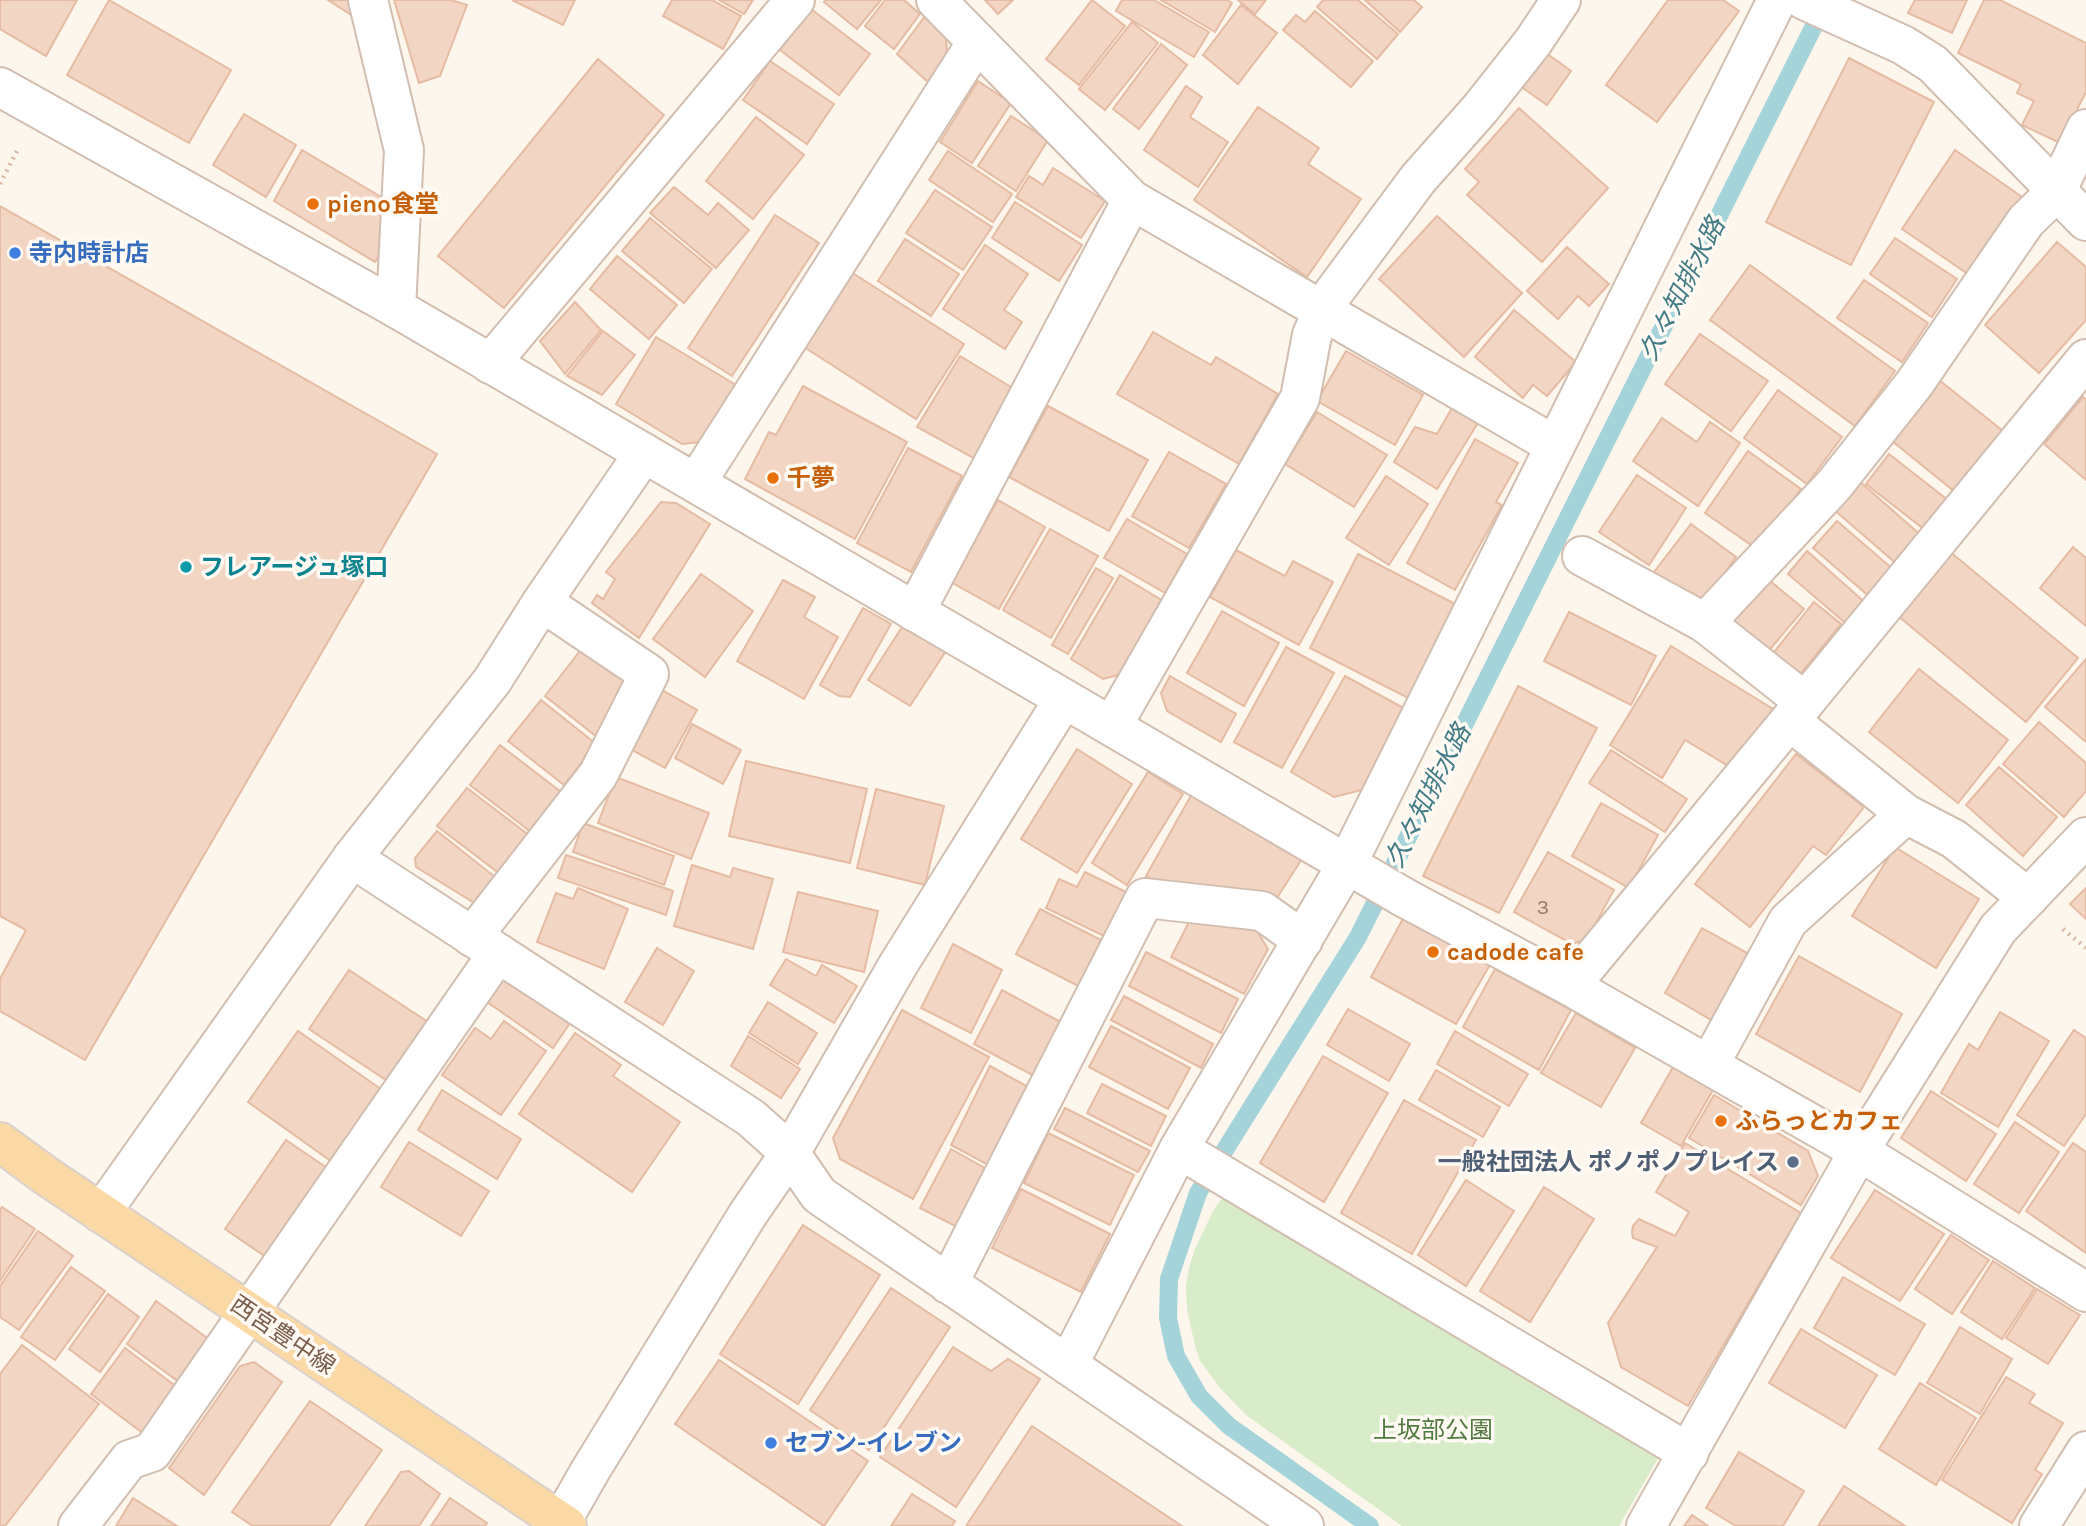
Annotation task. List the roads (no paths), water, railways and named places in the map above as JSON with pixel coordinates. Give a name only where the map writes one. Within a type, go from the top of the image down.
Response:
[{"type":"main road","name":"西宮豊中線","points":[[0,1142],[101,1213],[564,1524]]},
{"type":"street","points":[[368,0],[404,150],[396,308]]},
{"type":"street","points":[[490,363],[795,0]]},
{"type":"street","points":[[936,0],[1132,200],[1554,445]]},
{"type":"street","points":[[1112,726],[1300,398],[1312,335],[1322,310],[1418,179],[1526,52],[1561,0]]},
{"type":"street","points":[[1068,1365],[1303,940],[1356,869],[1554,445],[1777,0]]},
{"type":"street","points":[[1804,0],[1903,45],[1933,64],[2086,221]]},
{"type":"street","points":[[696,483],[977,42]]},
{"type":"street","points":[[0,87],[396,308],[1405,898],[1570,986],[1709,1065],[1859,1152],[2086,1292]]},
{"type":"street","points":[[1704,623],[1834,485],[1914,384],[2026,221],[2056,192],[2086,129]]},
{"type":"street","points":[[915,612],[1132,200]]},
{"type":"street","points":[[1570,986],[2086,359]]},
{"type":"street","points":[[101,1213],[352,858],[492,681],[542,602],[644,453]]},
{"type":"street","points":[[1582,556],[1704,623],[1906,814],[1954,839],[2028,898]]},
{"type":"street","points":[[78,1526],[129,1460],[152,1452],[250,1313],[485,945],[598,775],[649,674],[542,602]]},
{"type":"street","points":[[564,1524],[590,1471],[748,1214],[790,1153],[898,965],[1064,699]]},
{"type":"street","points":[[1709,1065],[1788,921],[1906,814]]},
{"type":"street","points":[[1646,1526],[1859,1152],[1998,929],[2086,837]]},
{"type":"street","points":[[352,858],[751,1118],[790,1153],[819,1195],[1304,1526]]},
{"type":"street","points":[[948,1284],[1145,898],[1262,911],[1303,940]]},
{"type":"street","points":[[1187,1154],[1689,1453]]},
{"type":"street","points":[[2039,1526],[2084,1458]]},
{"type":"waterway","name":"久々知排水路","points":[[1370,1526],[1229,1426],[1199,1396],[1176,1356],[1168,1318],[1169,1279],[1198,1193],[1358,937],[1825,4]]},
{"type":"place","name":"pieno食堂","points":[[313,204]]},
{"type":"place","name":"寺内時計店","points":[[15,253]]},
{"type":"place","name":"千夢","points":[[773,478]]},
{"type":"place","name":"フレアージュ塚口","points":[[186,567]]},
{"type":"place","name":"cadode cafe","points":[[1433,952]]},
{"type":"place","name":"ふらっとカフェ","points":[[1721,1121]]},
{"type":"place","name":"一般社団法人 ポノポノプレイス","points":[[1793,1162]]},
{"type":"place","name":"セブン-イレブン","points":[[771,1443]]},
{"type":"park label","name":"上坂部公園","points":[[1433,1430]]}]
